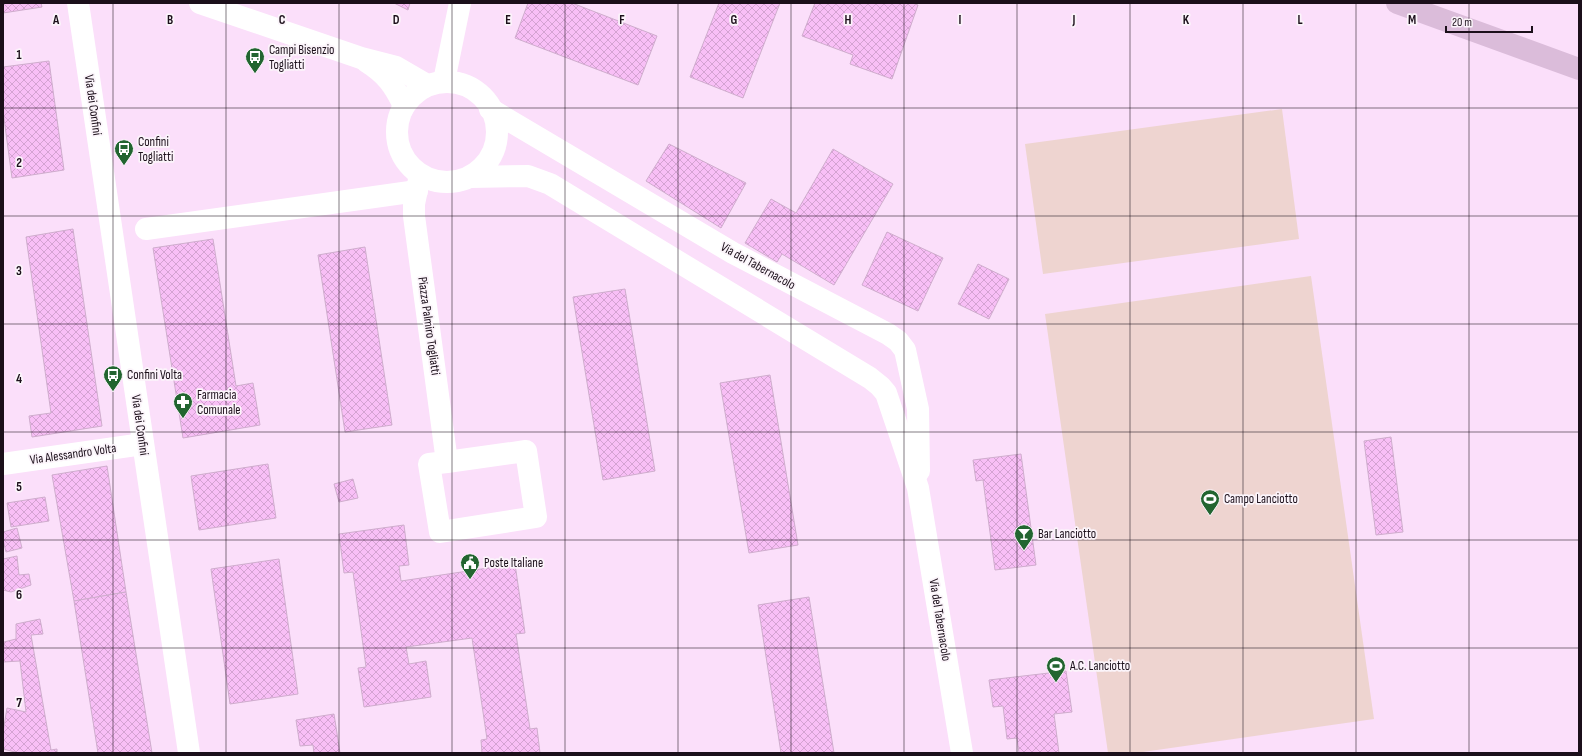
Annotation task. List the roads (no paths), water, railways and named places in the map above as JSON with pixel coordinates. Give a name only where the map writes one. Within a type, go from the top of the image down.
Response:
[{"type":"main road","points":[[1397,3],[1579,69]]},
{"type":"street","name":"Via dei Confini","points":[[78,3],[189,753]]},
{"type":"street","points":[[146,229],[433,180],[448,182],[470,177],[488,162],[495,150],[497,127],[490,109],[483,100],[458,83],[436,83],[396,66],[361,58],[200,3]]},
{"type":"street","points":[[419,183],[405,160],[399,144],[398,122],[404,106],[436,83],[460,3]]},
{"type":"street","points":[[361,58],[378,69],[388,78],[397,91],[404,106]]},
{"type":"street","name":"Via del Tabernacolo","points":[[490,109],[733,253],[888,334],[898,341],[905,350],[918,409],[918,488]]},
{"type":"street","name":"Via del Tabernacolo","points":[[470,177],[528,176],[550,184],[870,378],[886,393],[918,488],[962,753]]},
{"type":"street","name":"Piazza Palmiro Togliatti","points":[[419,183],[414,210],[416,233],[448,462]]},
{"type":"street","name":"Via Alessandro Volta","points":[[3,464],[143,444]]},
{"type":"street","points":[[526,451],[536,517],[440,532],[429,464],[448,462],[526,451]]},
{"type":"place","name":"Campi Bisenzio Togliatti","points":[[255,74]]},
{"type":"place","name":"Confini Togliatti","points":[[124,166]]},
{"type":"place","name":"Confini Volta","points":[[113,392]]},
{"type":"place","name":"Farmacia Comunale","points":[[183,419]]},
{"type":"place","name":"Campo Lanciotto","points":[[1210,516]]},
{"type":"place","name":"Bar Lanciotto","points":[[1024,551]]},
{"type":"place","name":"Poste Italiane","points":[[470,580]]},
{"type":"place","name":"A.C. Lanciotto","points":[[1056,683]]}]
